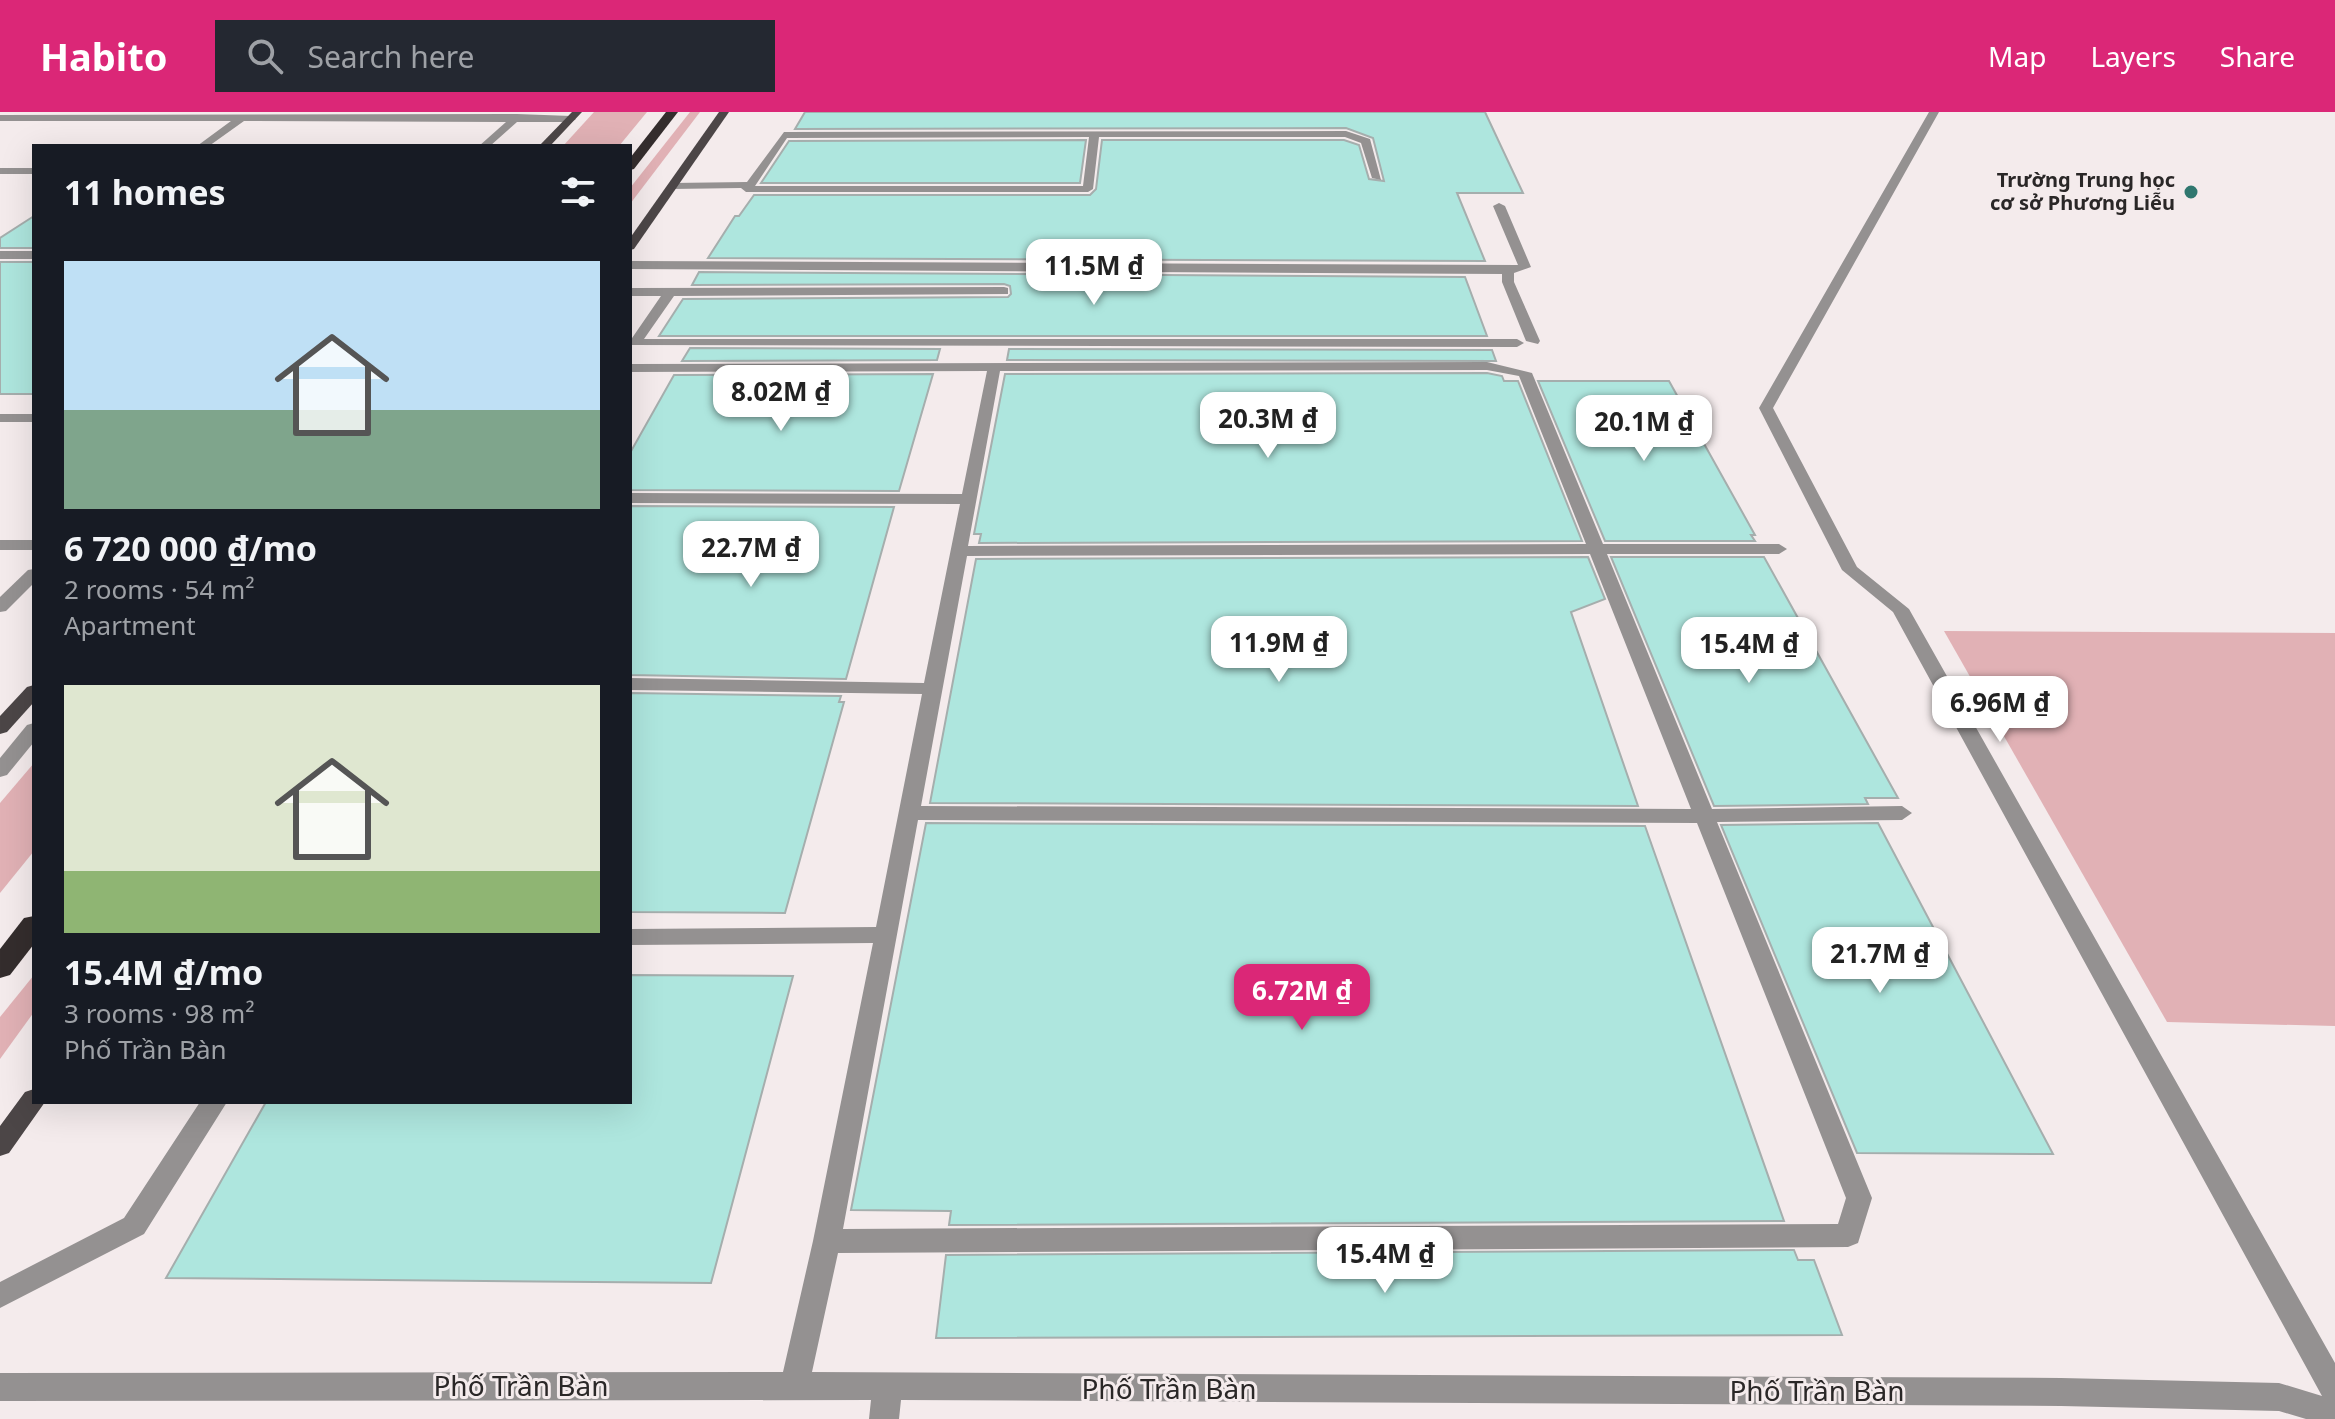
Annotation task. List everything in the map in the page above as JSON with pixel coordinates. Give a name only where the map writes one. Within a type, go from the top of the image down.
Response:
[{"type":"highway","points":[[632,163],[672,112]]},
{"type":"highway","points":[[0,968],[32,928]]},
{"type":"main road","points":[[632,243],[724,112]]},
{"type":"main road","points":[[546,144],[574,115]]},
{"type":"main road","points":[[0,728],[32,693]]},
{"type":"main road","points":[[0,1146],[32,1102]]},
{"type":"street","points":[[115,118],[125,112]]},
{"type":"street","points":[[166,118],[177,112]]},
{"type":"street","points":[[1934,112],[1766,408],[1850,570],[1900,609],[2335,1391]]},
{"type":"street","points":[[205,144],[246,115]]},
{"type":"street","points":[[0,118],[375,115],[403,119],[574,115]]},
{"type":"street","points":[[486,144],[518,115]]},
{"type":"street","points":[[387,133],[403,119]]},
{"type":"street","points":[[1094,135],[1088,189],[746,189],[784,135],[1094,135],[1353,135],[1366,141],[1377,178]]},
{"type":"street","points":[[0,171],[32,171]]},
{"type":"street","points":[[672,186],[749,185]]},
{"type":"street","points":[[632,265],[1508,270],[1525,267],[1499,206]]},
{"type":"street","points":[[0,255],[32,255]]},
{"type":"street","points":[[1508,270],[1508,282],[1533,341]]},
{"type":"street","points":[[632,292],[1004,291]]},
{"type":"street","points":[[670,292],[635,343],[1517,343]]},
{"type":"street","points":[[636,368],[1487,366],[1525,373],[1859,1198],[1848,1235],[827,1241]]},
{"type":"street","points":[[795,1386],[827,1241],[994,369]]},
{"type":"street","points":[[0,418],[32,418]]},
{"type":"street","points":[[632,498],[969,499]]},
{"type":"street","points":[[0,545],[32,545]]},
{"type":"street","points":[[959,551],[1779,549]]},
{"type":"street","points":[[0,607],[32,576]]},
{"type":"street","points":[[632,684],[933,689]]},
{"type":"street","points":[[0,771],[32,731]]},
{"type":"street","points":[[909,813],[1704,816],[1902,813]]},
{"type":"street","points":[[632,937],[885,935]]},
{"type":"street","points":[[0,1296],[134,1226],[213,1104]]},
{"type":"street","name":"Phố Trần Bàn","points":[[0,1387],[795,1386],[2216,1394],[2279,1397],[2335,1414]]},
{"type":"street","points":[[884,1419],[888,1388]]},
{"type":"shaded area","points":[[594,112],[647,112],[621,144],[565,144]]},
{"type":"shaded area","points":[[690,112],[700,112],[632,201],[632,185]]},
{"type":"shaded area","points":[[1944,631],[2335,633],[2335,1026],[2167,1022]]},
{"type":"shaded area","points":[[32,765],[32,853],[0,893],[0,803]]},
{"type":"shaded area","points":[[32,977],[32,1015],[0,1059],[0,1017]]},
{"type":"building","points":[[805,112],[1485,112],[1523,193],[1457,193],[1485,261],[708,258],[735,216],[739,216],[754,195],[1090,195],[1096,189],[1102,140],[1344,140],[1359,145],[1369,179],[1384,181],[1373,138],[1346,128],[795,129]]},
{"type":"building","points":[[1086,140],[1080,183],[761,183],[789,141]]},
{"type":"building","points":[[32,217],[32,248],[0,248],[0,238]]},
{"type":"building","points":[[0,262],[32,262],[32,394],[0,394]]},
{"type":"building","points":[[699,272],[1465,277],[1487,336],[659,336],[683,299],[1008,297],[1011,294],[1010,286],[1004,284],[692,285]]},
{"type":"building","points":[[690,348],[940,349],[937,360],[682,361]]},
{"type":"building","points":[[1009,349],[1492,350],[1496,361],[1007,360]]},
{"type":"building","points":[[1487,373],[1502,376],[1504,381],[1518,381],[1582,541],[979,543],[981,534],[974,534],[1005,374]]},
{"type":"building","points":[[933,374],[899,491],[632,490],[632,449],[674,375]]},
{"type":"building","points":[[1538,381],[1669,381],[1755,535],[1751,535],[1755,541],[1605,541]]},
{"type":"building","points":[[632,506],[894,507],[846,679],[632,675]]},
{"type":"building","points":[[1588,557],[1605,599],[1571,612],[1638,806],[930,803],[976,559]]},
{"type":"building","points":[[1611,557],[1764,557],[1898,798],[1865,798],[1868,804],[1714,806]]},
{"type":"building","points":[[632,693],[841,696],[839,702],[844,702],[785,913],[632,912]]},
{"type":"building","points":[[926,823],[1645,826],[1784,1221],[949,1225],[951,1211],[851,1210]]},
{"type":"building","points":[[1878,823],[2053,1154],[1857,1153],[1721,825]]},
{"type":"building","points":[[632,975],[793,976],[711,1283],[166,1278],[265,1104],[632,1104]]},
{"type":"building","points":[[1794,1250],[1798,1260],[1814,1260],[1842,1335],[936,1338],[946,1255]]},
{"type":"place","name":"Trường Trung học cơ sở Phương Liễu","points":[[2191,192]]}]
